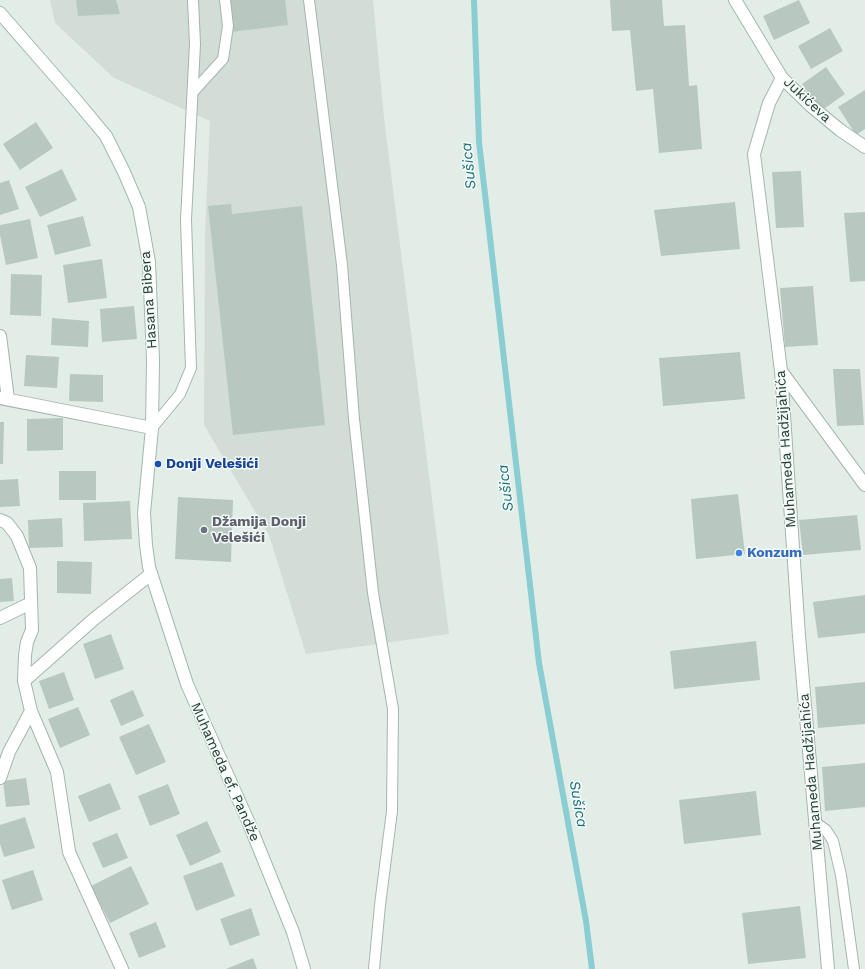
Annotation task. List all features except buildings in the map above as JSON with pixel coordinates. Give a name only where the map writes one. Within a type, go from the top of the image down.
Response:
[{"type":"street","name":"Jukićeva","points":[[736,0],[782,78],[811,106],[840,130],[865,147]]},
{"type":"street","name":"Hasana Bibera","points":[[0,14],[75,98],[106,136],[139,207],[149,262],[153,360],[152,428],[144,513]]},
{"type":"street","name":"Muhameda Hadžijahića","points":[[782,78],[769,103],[754,154],[781,371],[799,636],[828,969]]},
{"type":"street","points":[[0,336],[4,398],[152,428]]},
{"type":"street","points":[[781,371],[865,485]]},
{"type":"street","name":"Muhameda ef. Pandže","points":[[144,513],[146,545],[151,574],[187,684],[248,821],[293,932],[304,969]]},
{"type":"street","points":[[0,520],[7,523],[17,536],[30,568],[32,630],[27,642],[24,681],[31,711],[57,772],[69,852],[122,969]]},
{"type":"street","points":[[24,681],[94,619],[151,574]]},
{"type":"street","points":[[0,618],[31,603]]},
{"type":"street","points":[[0,778],[9,752],[31,711]]},
{"type":"lane","points":[[152,428],[180,394],[191,368],[186,220],[195,44],[192,0]]},
{"type":"lane","points":[[193,92],[223,59],[228,26],[225,0]]},
{"type":"lane","points":[[308,0],[342,265],[354,419],[373,593],[393,709],[392,811],[380,905],[374,969]]},
{"type":"lane","points":[[816,823],[826,830],[833,841],[841,875],[854,969]]},
{"type":"shaded area","points":[[50,0],[373,0],[384,118],[449,634],[306,654],[269,535],[204,425],[205,234],[210,121],[114,78],[55,23]]},
{"type":"waterway","name":"Sušica","points":[[474,0],[479,142],[539,663],[586,921],[592,969]]},
{"type":"place","name":"Donji Velešići","points":[[158,464]]},
{"type":"place","name":"Džamija Donji Velešići","points":[[204,530]]},
{"type":"place","name":"Konzum","points":[[739,553]]}]
